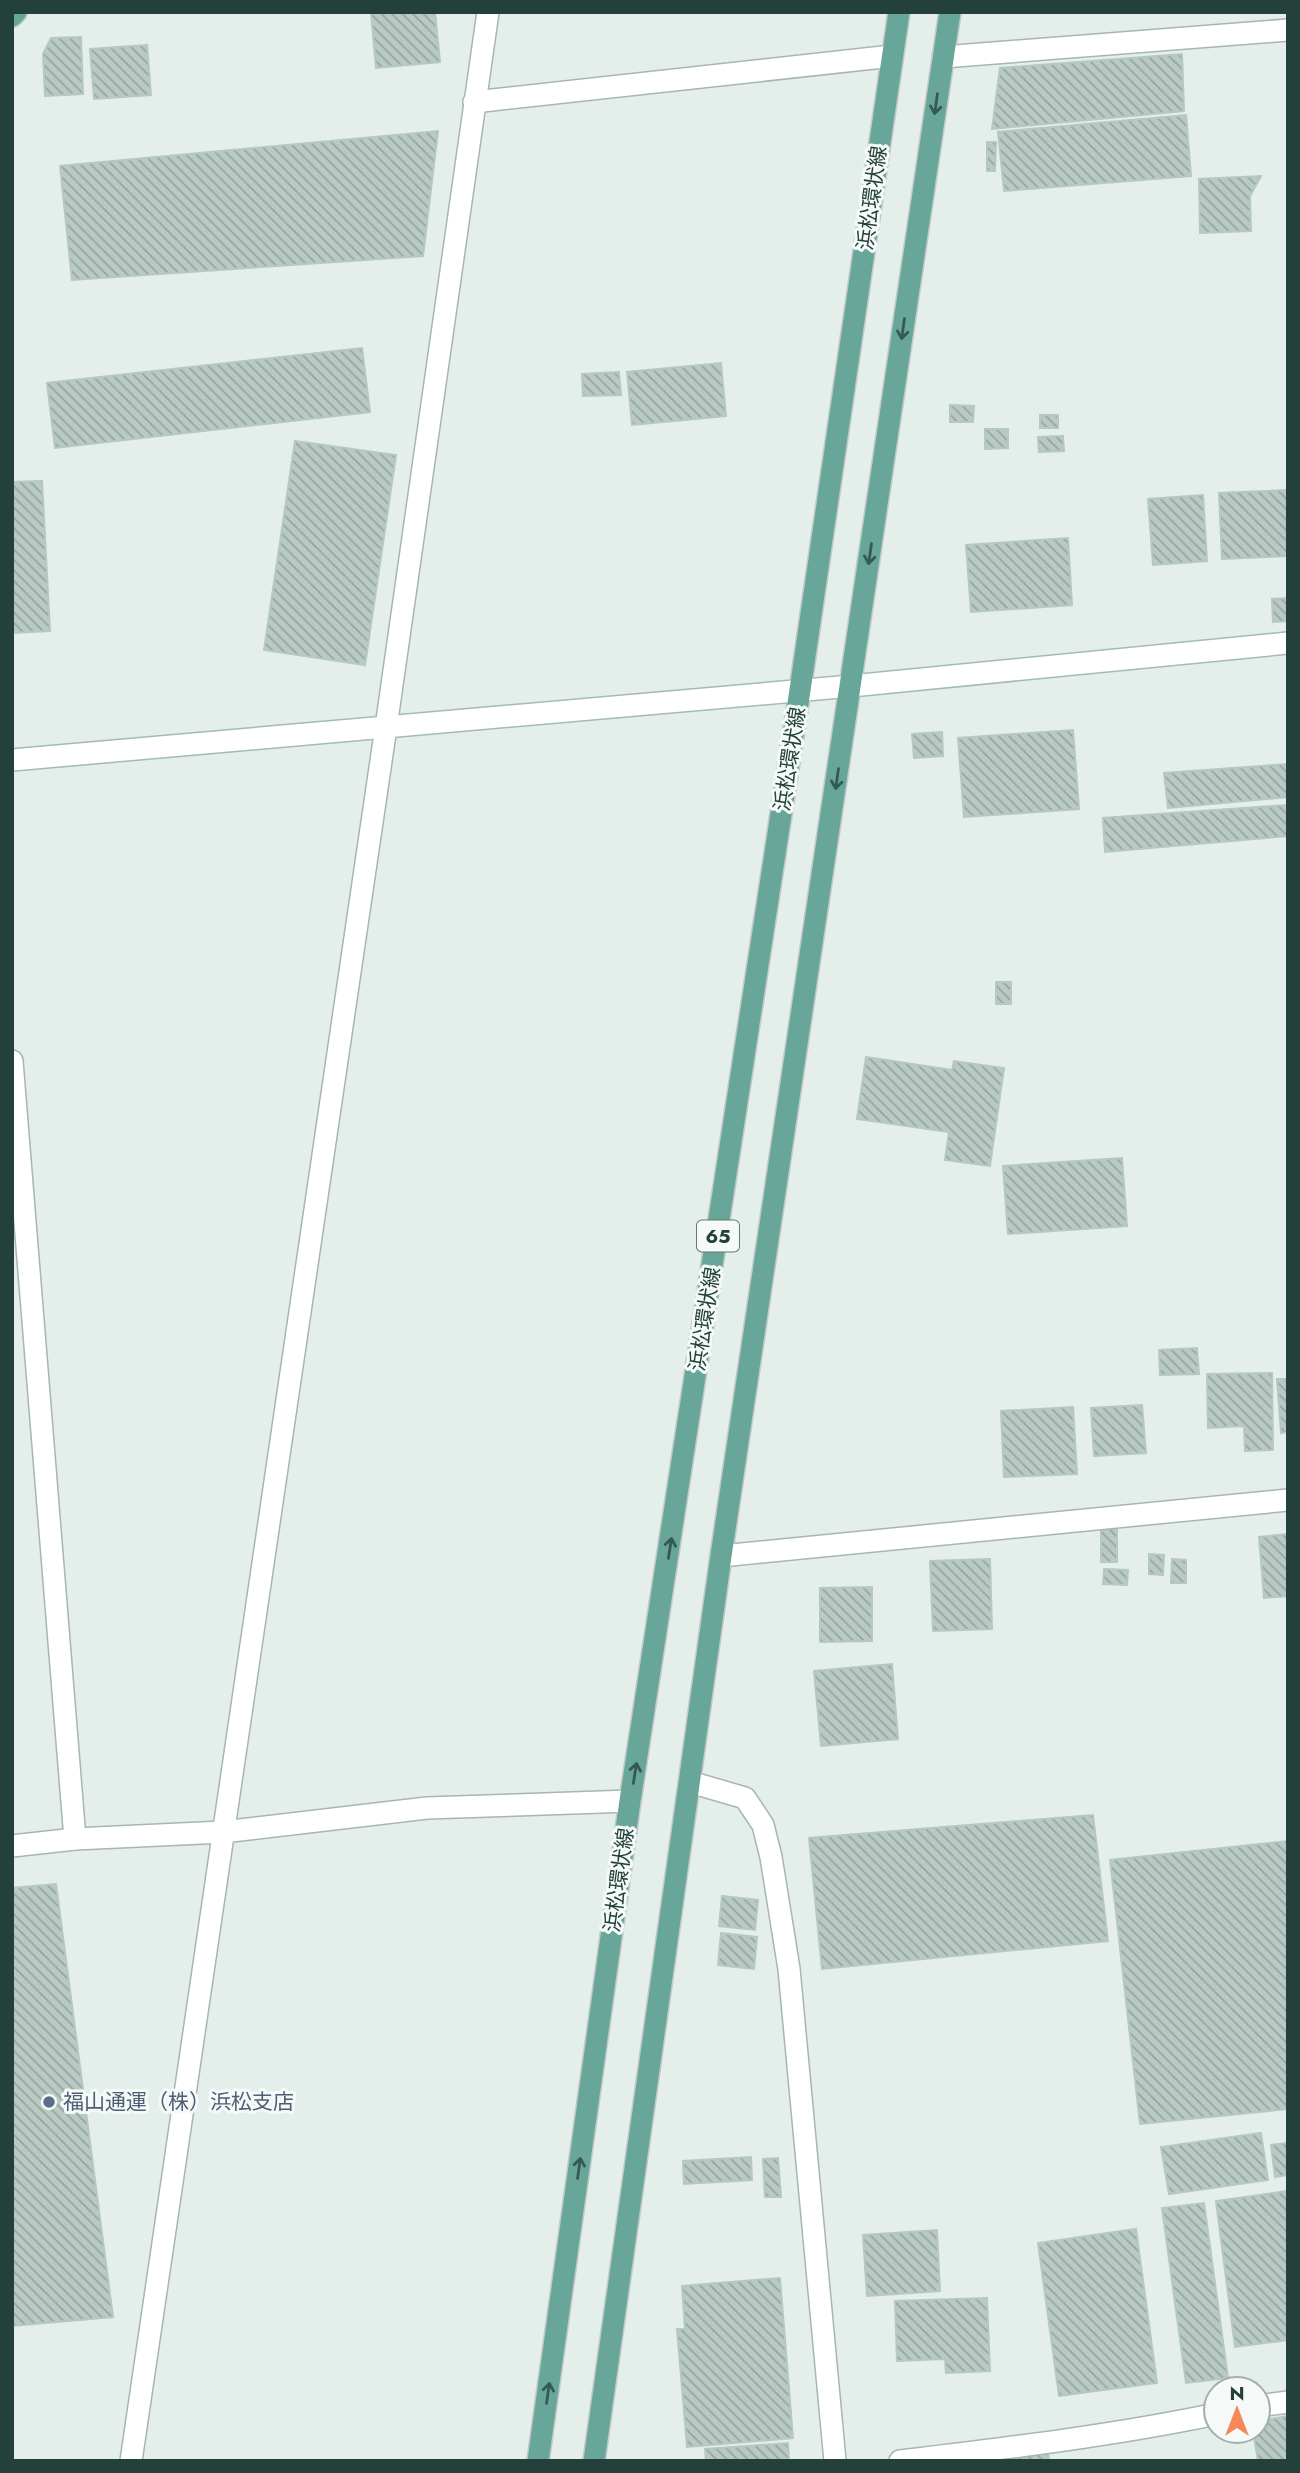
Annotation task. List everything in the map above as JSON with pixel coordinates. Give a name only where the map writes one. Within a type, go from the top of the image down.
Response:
[{"type":"main road","name":"浜松環状線","points":[[538,2461],[630,1801],[800,690],[899,12]]},
{"type":"main road","name":"65","points":[[594,2461],[721,1556],[950,12]]},
{"type":"street","points":[[131,2461],[386,727],[488,12]]},
{"type":"street","points":[[943,57],[1288,30]]},
{"type":"street","points":[[474,102],[892,56]]},
{"type":"street","points":[[12,760],[851,686],[1288,643]]},
{"type":"street","points":[[12,1061],[75,1839]]},
{"type":"street","points":[[721,1556],[1288,1500]]},
{"type":"street","points":[[691,1782],[745,1798],[763,1825],[771,1857],[789,1969],[835,2461]]},
{"type":"street","points":[[12,1846],[75,1839],[223,1832],[426,1808],[630,1801]]},
{"type":"street","points":[[900,2461],[1054,2442],[1202,2417]]},
{"type":"building","points":[[371,12],[435,12],[440,62],[376,68]]},
{"type":"building","points":[[81,37],[83,94],[45,96],[43,54],[51,38]]},
{"type":"building","points":[[147,45],[151,95],[94,99],[90,49]]},
{"type":"building","points":[[1182,54],[1184,111],[992,129],[1000,68]]},
{"type":"building","points":[[1186,115],[1191,176],[1004,191],[998,132]]},
{"type":"building","points":[[438,131],[423,256],[72,280],[60,166]]},
{"type":"building","points":[[987,142],[996,142],[995,171],[987,171]]},
{"type":"building","points":[[1261,176],[1250,196],[1251,231],[1200,233],[1199,179]]},
{"type":"building","points":[[362,348],[370,412],[55,448],[47,383]]},
{"type":"building","points":[[721,363],[726,416],[632,425],[627,372]]},
{"type":"building","points":[[619,372],[621,395],[583,396],[582,374]]},
{"type":"building","points":[[950,405],[974,406],[973,422],[950,422]]},
{"type":"building","points":[[1040,415],[1058,415],[1058,428],[1040,428]]},
{"type":"building","points":[[985,429],[1008,429],[1008,448],[985,449]]},
{"type":"building","points":[[1063,436],[1064,451],[1039,452],[1038,437]]},
{"type":"building","points":[[295,441],[396,455],[365,665],[264,650]]},
{"type":"building","points":[[42,481],[50,631],[12,633],[12,482]]},
{"type":"building","points":[[1288,490],[1288,556],[1222,559],[1219,493]]},
{"type":"building","points":[[1203,495],[1207,561],[1153,565],[1148,499]]},
{"type":"building","points":[[1068,538],[1072,605],[971,612],[966,545]]},
{"type":"building","points":[[1288,598],[1288,621],[1273,622],[1272,599]]},
{"type":"building","points":[[1073,730],[1079,809],[964,817],[958,738]]},
{"type":"building","points":[[942,732],[943,756],[914,758],[912,734]]},
{"type":"building","points":[[1288,764],[1288,797],[1168,808],[1164,773]]},
{"type":"building","points":[[1288,805],[1288,836],[1105,852],[1103,818]]},
{"type":"building","points":[[996,982],[1011,982],[1011,1004],[996,1004]]},
{"type":"building","points":[[866,1057],[952,1070],[954,1061],[1004,1068],[990,1166],[945,1160],[949,1132],[857,1119]]},
{"type":"building","points":[[1122,1158],[1127,1226],[1008,1234],[1003,1166]]},
{"type":"building","points":[[1197,1348],[1199,1374],[1160,1375],[1159,1350]]},
{"type":"building","points":[[1272,1373],[1273,1450],[1245,1451],[1244,1426],[1208,1428],[1207,1374]]},
{"type":"building","points":[[1277,1379],[1288,1379],[1288,1432],[1281,1433]]},
{"type":"building","points":[[1142,1405],[1146,1453],[1094,1456],[1091,1408]]},
{"type":"building","points":[[1073,1407],[1077,1474],[1004,1477],[1001,1411]]},
{"type":"building","points":[[1101,1529],[1117,1529],[1117,1562],[1101,1562]]},
{"type":"building","points":[[1288,1534],[1288,1596],[1264,1598],[1259,1537]]},
{"type":"building","points":[[1149,1554],[1164,1555],[1163,1575],[1149,1574]]},
{"type":"building","points":[[990,1559],[992,1629],[933,1631],[930,1561]]},
{"type":"building","points":[[1172,1559],[1186,1560],[1186,1583],[1171,1583]]},
{"type":"building","points":[[1104,1569],[1128,1570],[1127,1585],[1103,1584]]},
{"type":"building","points":[[872,1587],[872,1641],[820,1642],[820,1588]]},
{"type":"building","points":[[892,1664],[898,1739],[821,1746],[814,1671]]},
{"type":"building","points":[[1093,1815],[1108,1941],[822,1969],[809,1838]]},
{"type":"building","points":[[1288,1841],[1288,2109],[1140,2124],[1110,1860]]},
{"type":"building","name":"福山通運（株）浜松支店","points":[[56,1884],[113,2317],[12,2326],[12,1888]]},
{"type":"building","points":[[722,1896],[758,1900],[755,1930],[719,1926]]},
{"type":"building","points":[[721,1933],[757,1937],[754,1969],[718,1965]]},
{"type":"building","points":[[1261,2133],[1268,2180],[1169,2194],[1161,2147]]},
{"type":"building","points":[[1288,2143],[1288,2175],[1275,2177],[1271,2145]]},
{"type":"building","points":[[751,2157],[752,2180],[684,2184],[683,2161]]},
{"type":"building","points":[[778,2158],[781,2197],[765,2197],[763,2159]]},
{"type":"building","points":[[1288,2191],[1288,2340],[1235,2347],[1216,2201]]},
{"type":"building","points":[[1204,2203],[1228,2375],[1202,2375],[1202,2381],[1186,2383],[1162,2208]]},
{"type":"building","points":[[1136,2229],[1157,2383],[1059,2396],[1038,2243]]},
{"type":"building","points":[[937,2230],[940,2291],[867,2296],[863,2235]]},
{"type":"building","points":[[780,2278],[793,2438],[687,2447],[677,2329],[685,2329],[682,2286]]},
{"type":"building","points":[[987,2298],[990,2371],[946,2373],[945,2359],[897,2361],[895,2301]]},
{"type":"building","points":[[1288,2416],[1288,2461],[1258,2461],[1255,2445],[1272,2445],[1272,2419]]},
{"type":"building","points":[[788,2443],[789,2461],[706,2461],[705,2449]]},
{"type":"building","points":[[1048,2452],[1049,2461],[984,2461]]},
{"type":"place","name":"福山通運（株）浜松支店","points":[[49,2102]]}]
